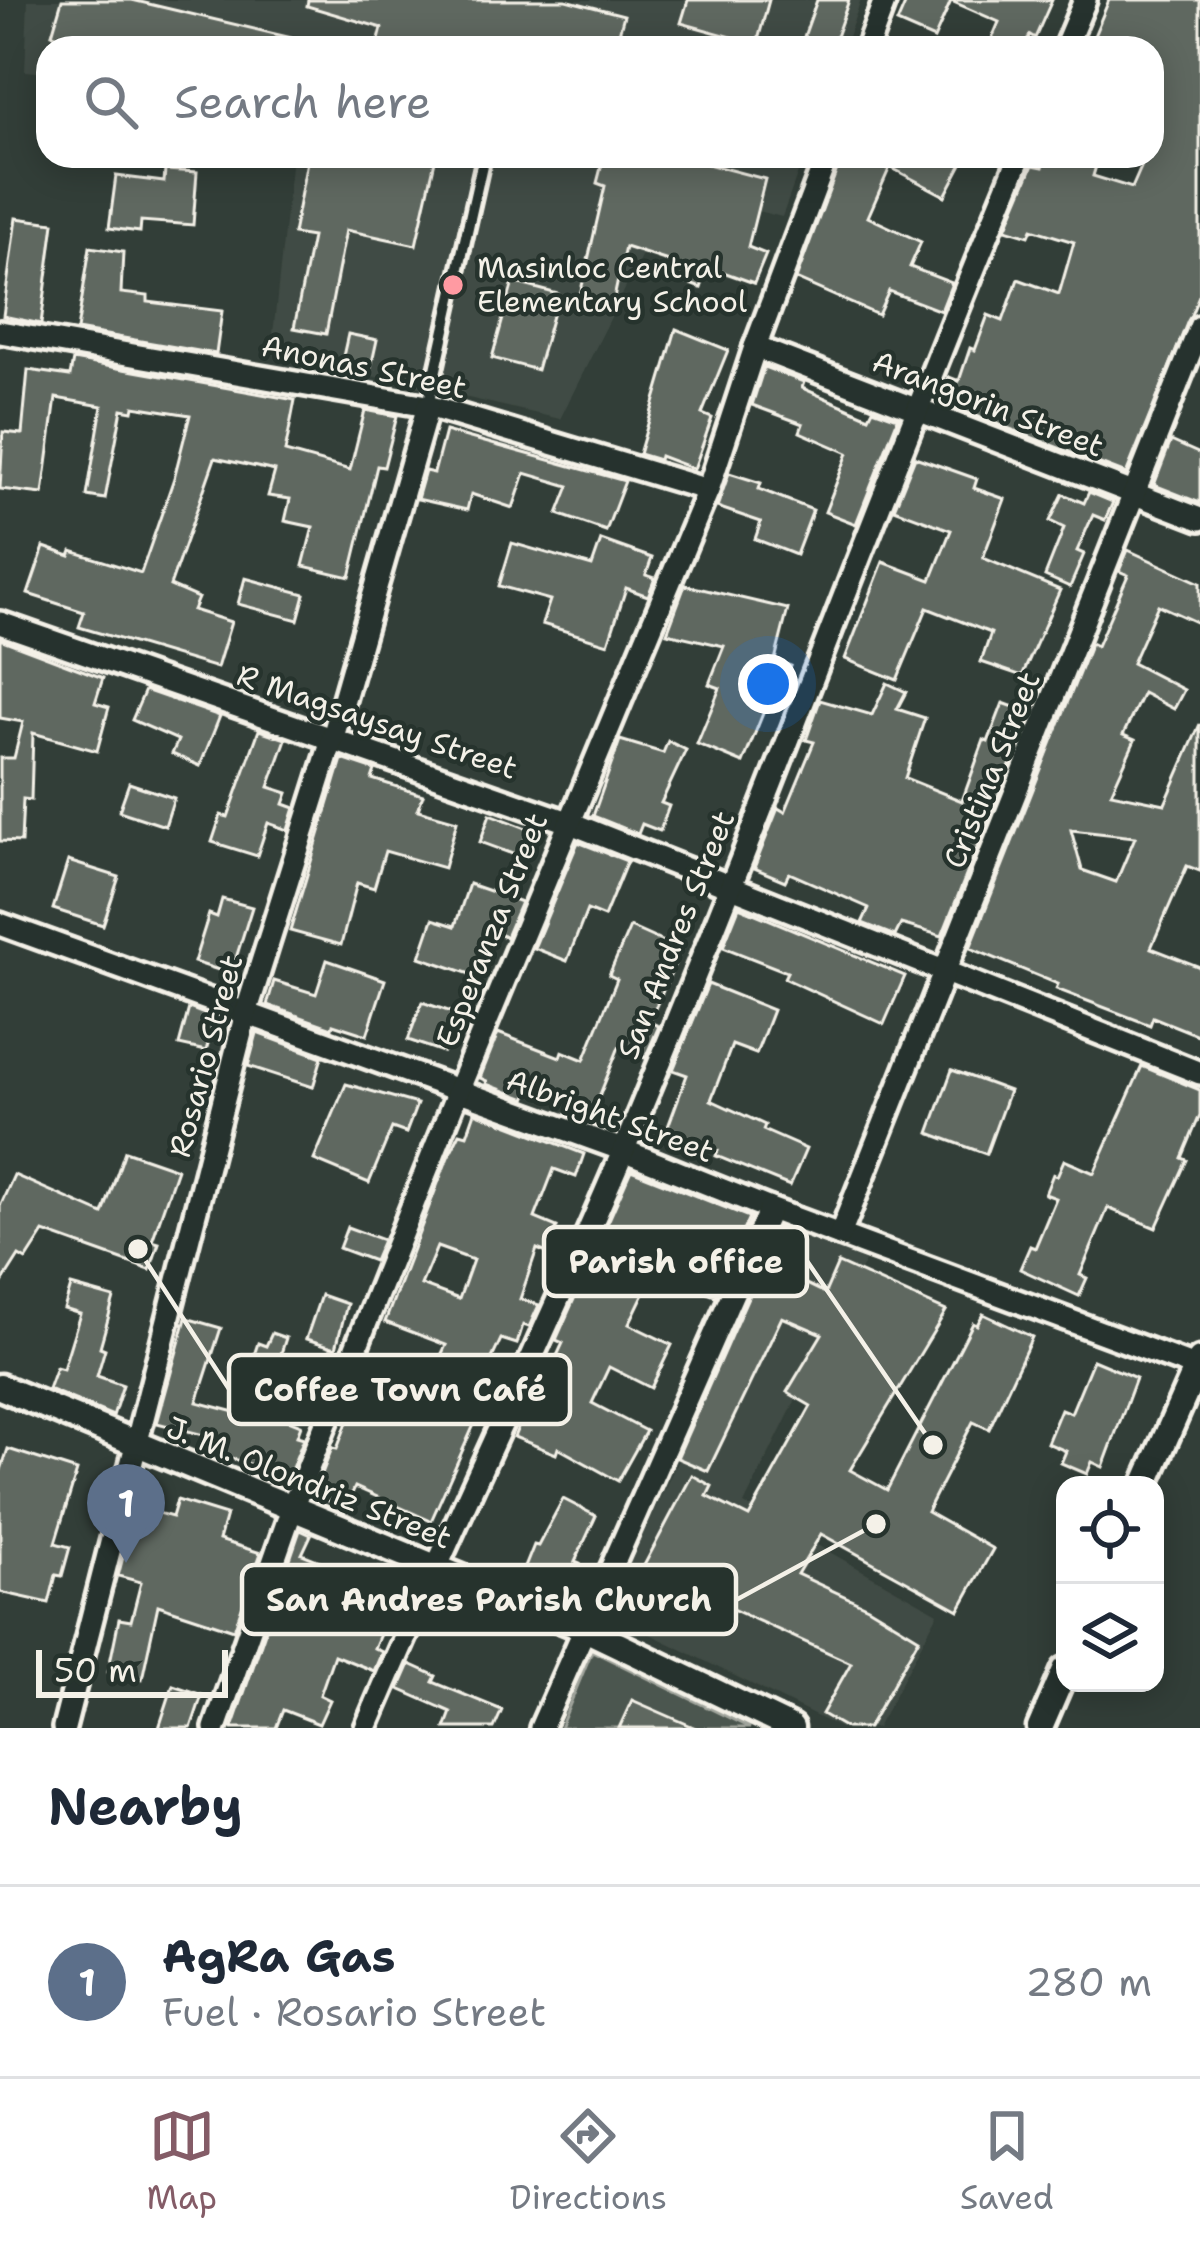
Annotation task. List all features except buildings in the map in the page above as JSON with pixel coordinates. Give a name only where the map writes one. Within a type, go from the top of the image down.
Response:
[{"type":"street","points":[[872,36],[885,0]]},
{"type":"street","points":[[1071,36],[1085,0]]},
{"type":"street","name":"Esperanza Street","points":[[215,1728],[292,1506],[568,822],[709,490],[755,346],[822,168]]},
{"type":"street","name":"San Andres Street","points":[[366,1728],[434,1565],[623,1150],[1015,168]]},
{"type":"street","name":"Cristina Street","points":[[840,1235],[1200,327]]},
{"type":"street","name":"Anonas Street","points":[[0,332],[428,406],[709,490]]},
{"type":"street","name":"Arangorin Street","points":[[755,346],[1200,519]]},
{"type":"street","name":"Rosario Street","points":[[64,1728],[246,1012],[333,737],[428,406]]},
{"type":"street","name":"R Magsaysay Street","points":[[0,623],[568,822],[1200,1073]]},
{"type":"street","name":"Albright Street","points":[[0,924],[1199,1366]]},
{"type":"street","points":[[541,1728],[770,1209]]},
{"type":"street","points":[[1149,1476],[1199,1366]]},
{"type":"street","name":"J. M. Olondriz Street","points":[[0,1388],[585,1629],[785,1727]]},
{"type":"street","points":[[1040,1728],[1056,1691]]},
{"type":"lane","points":[[428,406],[481,168]]},
{"type":"shaded area","points":[[28,0],[861,0],[848,36],[36,36],[36,72],[25,71]]},
{"type":"shaded area","name":"Masinloc Central Elementary School","points":[[291,168],[800,168],[782,217],[674,191],[560,419],[271,353]]},
{"type":"shaded area","points":[[787,1230],[865,1261],[744,1504],[938,1613],[877,1728],[840,1728],[606,1612]]},
{"type":"shaded area","points":[[592,1651],[750,1728],[560,1728]]},
{"type":"place","name":"Masinloc Central Elementary School","points":[[453,285]]},
{"type":"place","name":"Coffee Town Café","points":[[138,1249]]},
{"type":"place","name":"Parish office","points":[[933,1445]]},
{"type":"place","name":"San Andres Parish Church","points":[[876,1524]]},
{"type":"place","name":"AgRa Gas","points":[[126,1563]]}]
